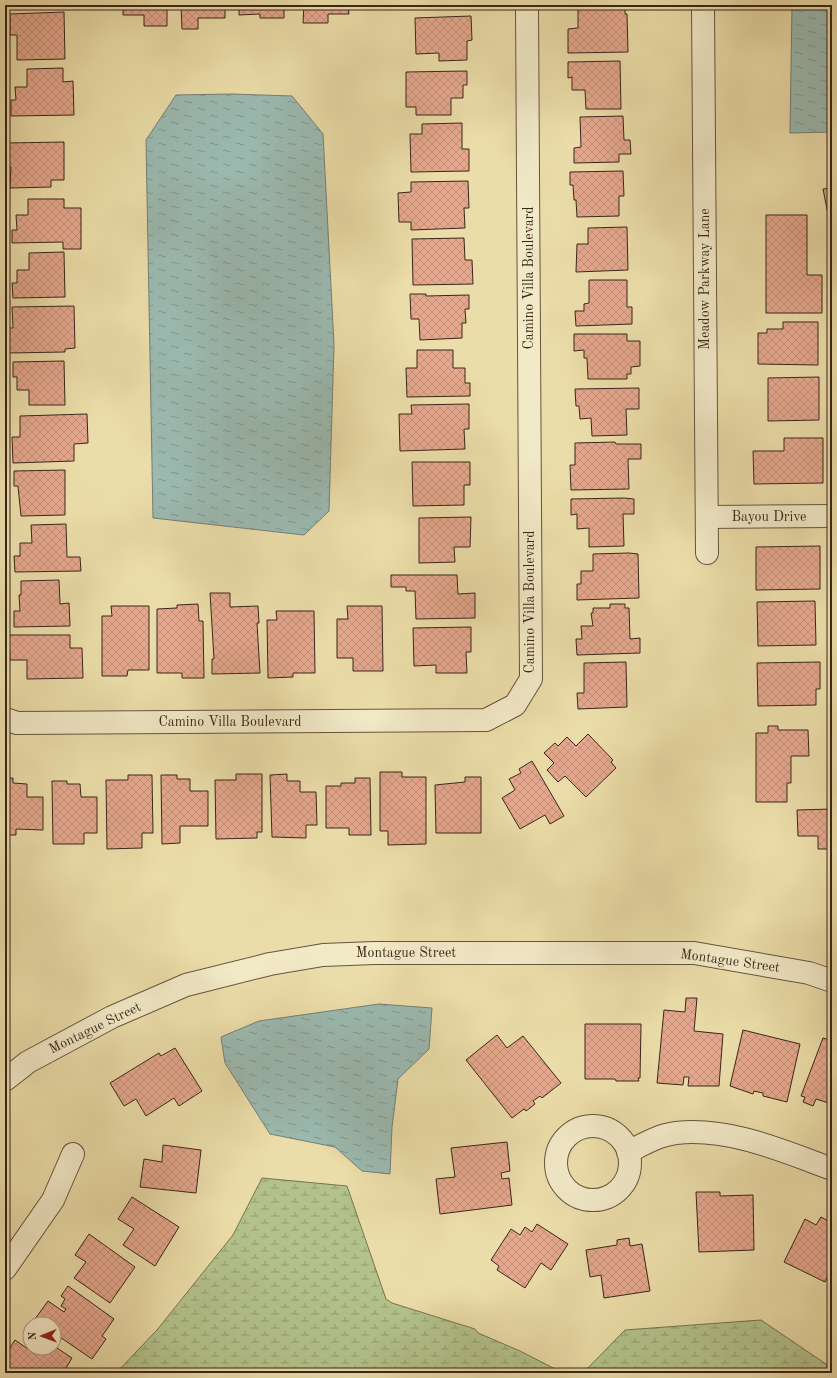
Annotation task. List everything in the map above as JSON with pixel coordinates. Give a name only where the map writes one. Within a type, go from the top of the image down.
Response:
[{"type":"street","name":"Camino Villa Boulevard","points":[[5,720],[17,723],[486,720],[515,705],[531,679],[527,5]]},
{"type":"street","name":"Meadow Parkway Lane","points":[[703,5],[707,553]]},
{"type":"street","name":"Bayou Drive","points":[[707,517],[832,516]]},
{"type":"street","name":"Montague Street","points":[[5,1080],[28,1062],[112,1017],[186,985],[270,964],[323,955],[374,953],[694,953],[810,973],[832,981]]},
{"type":"street","points":[[628,1152],[656,1138],[675,1133],[722,1134],[765,1145],[832,1169]]},
{"type":"street","points":[[5,1269],[53,1200],[73,1154]]},
{"type":"green space","points":[[262,1178],[347,1186],[386,1299],[392,1303],[475,1329],[478,1333],[520,1351],[563,1373],[116,1373],[157,1330],[233,1235]]},
{"type":"green space","points":[[761,1320],[826,1364],[829,1373],[583,1373],[625,1330]]},
{"type":"water","points":[[792,5],[832,5],[832,132],[790,133]]},
{"type":"water","points":[[232,94],[292,96],[323,134],[334,345],[329,511],[304,535],[153,518],[146,140],[176,95]]},
{"type":"water","points":[[379,1004],[432,1008],[429,1049],[398,1079],[392,1127],[390,1174],[362,1171],[335,1147],[270,1134],[225,1063],[221,1037],[259,1021]]},
{"type":"building","points":[[123,5],[167,5],[167,26],[144,26],[144,15],[123,15]]},
{"type":"building","points":[[181,5],[225,5],[225,18],[198,18],[198,29],[182,29]]},
{"type":"building","points":[[239,5],[284,5],[284,18],[260,18],[260,14],[239,15]]},
{"type":"building","points":[[304,5],[348,5],[349,14],[328,14],[328,23],[303,23]]},
{"type":"building","points":[[420,5],[472,5],[472,8],[420,9]]},
{"type":"building","points":[[615,5],[615,8],[625,7],[625,14],[627,14],[628,52],[568,53],[568,29],[578,28],[578,6]]},
{"type":"building","points":[[64,12],[65,59],[17,60],[17,35],[10,35],[10,14]]},
{"type":"building","points":[[471,16],[472,40],[467,41],[467,60],[439,61],[439,53],[416,54],[415,18]]},
{"type":"building","points":[[620,61],[621,109],[586,109],[585,90],[572,90],[572,77],[568,78],[568,62]]},
{"type":"building","points":[[63,68],[63,82],[73,81],[74,115],[11,116],[11,100],[16,100],[15,87],[27,87],[27,69]]},
{"type":"building","points":[[467,71],[467,85],[463,85],[463,98],[451,98],[451,115],[416,115],[416,107],[406,107],[406,72]]},
{"type":"building","points":[[623,116],[624,140],[630,140],[631,154],[619,154],[619,162],[574,163],[574,148],[581,147],[580,117]]},
{"type":"building","points":[[462,123],[462,149],[469,149],[469,171],[411,172],[410,134],[422,134],[422,124]]},
{"type":"building","points":[[64,142],[64,180],[51,180],[51,187],[10,188],[11,167],[7,167],[6,143]]},
{"type":"building","points":[[623,171],[624,196],[619,196],[619,216],[577,217],[573,185],[570,185],[570,172]]},
{"type":"building","points":[[468,181],[469,208],[464,208],[465,228],[411,230],[411,222],[399,222],[398,193],[411,192],[411,182]]},
{"type":"building","points":[[832,188],[832,235],[823,189]]},
{"type":"building","points":[[28,199],[64,199],[64,208],[81,208],[81,249],[63,249],[63,242],[12,243],[12,230],[17,230],[16,215],[28,215]]},
{"type":"building","points":[[766,215],[807,215],[807,275],[822,275],[822,313],[766,313]]},
{"type":"building","points":[[627,227],[628,270],[576,272],[577,244],[588,244],[588,228]]},
{"type":"building","points":[[464,238],[465,260],[472,260],[473,284],[413,285],[412,239]]},
{"type":"building","points":[[64,252],[65,297],[13,298],[12,283],[17,283],[17,270],[29,270],[29,253]]},
{"type":"building","points":[[589,280],[627,280],[627,307],[632,307],[632,324],[576,326],[575,311],[584,311],[584,304],[589,303]]},
{"type":"building","points":[[410,294],[426,294],[426,296],[469,295],[469,309],[465,309],[466,323],[462,323],[462,338],[420,340],[419,319],[411,319]]},
{"type":"building","points":[[74,306],[75,348],[65,349],[65,352],[8,353],[8,328],[13,328],[12,307]]},
{"type":"building","points":[[783,322],[818,322],[818,365],[758,364],[758,333],[767,333],[767,329],[783,329]]},
{"type":"building","points":[[574,334],[627,334],[627,341],[640,341],[640,366],[631,367],[631,374],[627,374],[627,379],[588,379],[587,358],[584,358],[584,350],[574,351]]},
{"type":"building","points":[[417,350],[453,350],[453,368],[465,368],[465,383],[470,383],[470,396],[407,397],[406,368],[417,368]]},
{"type":"building","points":[[64,361],[65,405],[29,405],[29,390],[17,390],[17,377],[13,377],[13,362]]},
{"type":"building","points":[[819,377],[819,420],[768,421],[768,378]]},
{"type":"building","points":[[639,388],[639,409],[626,409],[627,435],[592,436],[591,418],[580,419],[579,406],[576,406],[575,389]]},
{"type":"building","points":[[469,404],[469,429],[464,429],[465,449],[400,451],[399,414],[412,414],[411,405]]},
{"type":"building","points":[[87,414],[88,443],[74,444],[74,461],[13,463],[12,437],[20,437],[20,416]]},
{"type":"building","points":[[784,438],[823,438],[823,483],[754,484],[753,451],[784,451]]},
{"type":"building","points":[[615,442],[616,444],[641,444],[641,459],[628,459],[629,489],[571,490],[570,465],[575,465],[575,443]]},
{"type":"building","points":[[412,462],[470,462],[470,485],[464,485],[464,505],[413,506]]},
{"type":"building","points":[[65,470],[65,515],[21,516],[18,486],[14,486],[14,471]]},
{"type":"building","points":[[571,499],[634,499],[634,514],[623,514],[624,546],[589,547],[589,528],[577,529],[577,514],[571,515]]},
{"type":"building","points":[[471,517],[470,547],[454,547],[455,562],[419,563],[419,518]]},
{"type":"building","points":[[66,524],[67,557],[80,557],[81,571],[15,572],[14,556],[20,556],[20,543],[32,543],[31,525]]},
{"type":"building","points":[[820,546],[820,589],[756,590],[756,547]]},
{"type":"building","points":[[593,554],[638,554],[639,598],[577,600],[577,584],[581,584],[581,571],[593,571]]},
{"type":"building","points":[[391,575],[457,575],[458,594],[475,593],[475,618],[416,619],[415,591],[406,591],[406,587],[391,587]]},
{"type":"building","points":[[59,580],[60,604],[69,603],[70,626],[14,627],[14,611],[20,611],[19,595],[21,595],[21,581]]},
{"type":"building","points":[[210,593],[230,593],[230,607],[258,606],[259,623],[257,623],[260,673],[212,674],[212,659],[214,659]]},
{"type":"building","points":[[815,601],[816,645],[758,646],[757,602]]},
{"type":"building","points":[[198,604],[199,621],[203,621],[204,678],[182,678],[182,673],[157,673],[157,609],[177,608],[177,605]]},
{"type":"building","points":[[610,604],[625,604],[625,608],[629,608],[630,639],[640,638],[640,653],[577,655],[576,639],[582,639],[581,626],[593,626],[591,613],[593,613],[593,608],[610,608]]},
{"type":"building","points":[[111,606],[149,606],[149,670],[128,670],[127,676],[102,676],[102,616],[112,616]]},
{"type":"building","points":[[347,606],[382,606],[383,671],[353,671],[353,658],[337,658],[337,619],[348,619]]},
{"type":"building","points":[[276,611],[314,611],[315,673],[293,673],[293,677],[268,678],[267,620],[277,620]]},
{"type":"building","points":[[471,627],[471,652],[466,652],[467,673],[436,673],[436,665],[414,666],[413,628]]},
{"type":"building","points":[[9,635],[70,635],[70,648],[82,648],[83,678],[27,679],[27,660],[10,660]]},
{"type":"building","points":[[626,662],[627,707],[578,709],[577,693],[584,693],[584,663]]},
{"type":"building","points":[[820,662],[820,689],[816,689],[816,705],[758,706],[757,663]]},
{"type":"building","points":[[768,726],[778,726],[778,730],[808,730],[809,756],[791,756],[791,783],[787,783],[787,802],[756,802],[756,733],[768,733]]},
{"type":"building","points":[[588,734],[613,760],[611,762],[616,768],[586,797],[565,776],[558,782],[547,770],[554,763],[544,753],[555,743],[558,746],[567,737],[576,746]]},
{"type":"building","points":[[532,761],[564,816],[550,824],[545,815],[520,829],[502,798],[515,790],[509,779],[521,773],[519,769]]},
{"type":"building","points":[[380,772],[402,772],[402,777],[426,777],[426,844],[388,845],[388,831],[380,831]]},
{"type":"building","points":[[236,774],[262,774],[262,832],[257,832],[257,838],[216,839],[215,780],[236,780]]},
{"type":"building","points":[[287,774],[287,781],[300,781],[300,792],[316,792],[317,825],[306,825],[306,838],[272,837],[270,775]]},
{"type":"building","points":[[128,775],[152,775],[153,833],[142,833],[142,848],[107,849],[106,780],[128,780]]},
{"type":"building","points":[[161,775],[177,775],[177,779],[190,779],[190,791],[208,791],[208,826],[180,826],[180,843],[162,844]]},
{"type":"building","points":[[465,777],[481,777],[481,833],[436,833],[435,785],[465,782]]},
{"type":"building","points":[[5,778],[13,778],[13,783],[27,784],[27,797],[43,797],[43,830],[16,829],[16,835],[5,835]]},
{"type":"building","points":[[355,778],[370,778],[371,835],[349,835],[349,828],[326,828],[326,786],[341,786],[341,783],[355,783]]},
{"type":"building","points":[[52,781],[67,781],[67,784],[80,784],[81,797],[97,797],[97,833],[84,833],[84,844],[53,844]]},
{"type":"building","points":[[832,809],[832,849],[818,849],[818,836],[798,836],[797,810]]},
{"type":"building","points":[[686,998],[697,998],[694,1031],[723,1034],[719,1086],[688,1086],[689,1077],[684,1077],[683,1085],[657,1083],[664,1010],[685,1012]]},
{"type":"building","points":[[585,1024],[641,1024],[639,1081],[585,1079]]},
{"type":"building","points":[[743,1030],[800,1044],[787,1102],[763,1096],[763,1093],[754,1091],[753,1094],[730,1086]]},
{"type":"building","points":[[497,1035],[507,1048],[523,1036],[561,1083],[542,1098],[540,1096],[533,1101],[535,1104],[526,1111],[524,1109],[512,1118],[466,1060]]},
{"type":"building","points":[[823,1038],[832,1041],[832,1104],[816,1099],[813,1106],[803,1102],[805,1097],[801,1096]]},
{"type":"building","points":[[175,1048],[202,1091],[179,1106],[174,1098],[146,1116],[136,1099],[124,1106],[110,1083],[159,1053],[161,1056]]},
{"type":"building","points":[[507,1142],[510,1171],[501,1173],[502,1179],[509,1178],[512,1205],[440,1214],[436,1179],[455,1177],[451,1148]]},
{"type":"building","points":[[163,1145],[201,1150],[196,1193],[140,1187],[144,1159],[162,1162]]},
{"type":"building","points":[[696,1192],[720,1192],[720,1196],[753,1195],[754,1250],[699,1252]]},
{"type":"building","points":[[132,1197],[179,1227],[155,1266],[123,1245],[134,1229],[118,1219]]},
{"type":"building","points":[[821,1217],[832,1223],[832,1268],[825,1282],[784,1262],[805,1219],[816,1225]]},
{"type":"building","points":[[537,1224],[568,1244],[551,1270],[541,1263],[525,1288],[497,1270],[499,1266],[491,1260],[511,1229],[520,1235],[525,1227],[532,1232]]},
{"type":"building","points":[[89,1234],[135,1267],[110,1303],[74,1278],[86,1262],[75,1255]]},
{"type":"building","points":[[629,1238],[630,1246],[642,1244],[650,1291],[604,1298],[601,1275],[590,1277],[586,1250],[617,1245],[617,1240]]},
{"type":"building","points":[[68,1286],[114,1319],[102,1336],[106,1339],[92,1359],[62,1338],[62,1316],[37,1316],[48,1301],[64,1312],[66,1309],[61,1306],[65,1299],[61,1296]]},
{"type":"building","points":[[15,1340],[22,1345],[22,1356],[62,1356],[62,1351],[72,1358],[63,1373],[16,1373],[5,1365],[5,1355]]}]
